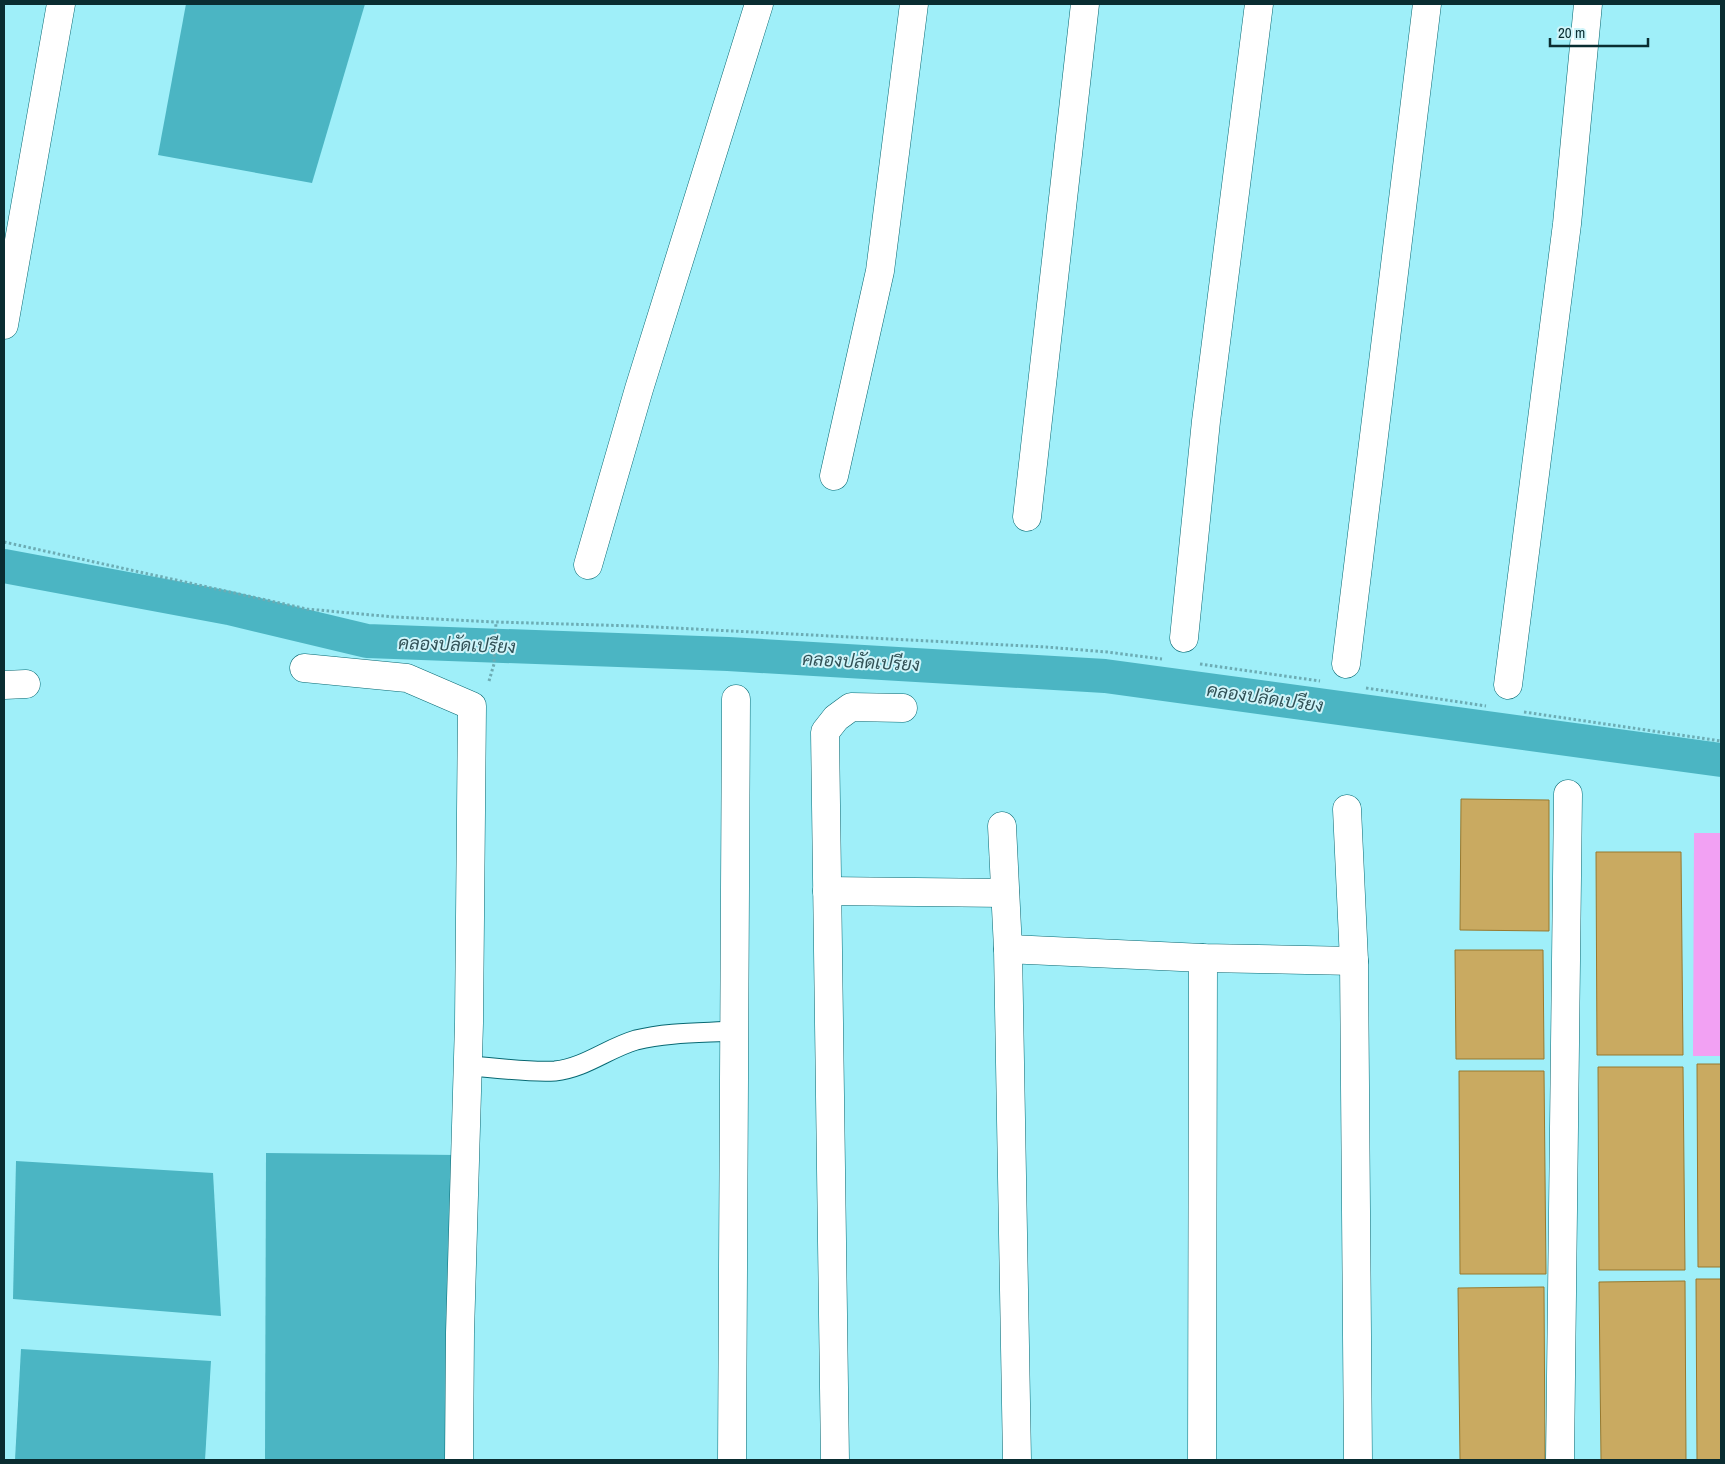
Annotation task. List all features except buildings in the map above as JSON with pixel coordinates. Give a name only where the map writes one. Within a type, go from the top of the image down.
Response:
[{"type":"street","points":[[4,325],[61,4]]},
{"type":"street","points":[[588,565],[644,370],[759,4]]},
{"type":"street","points":[[834,476],[880,271],[914,4]]},
{"type":"street","points":[[1027,517],[1085,4]]},
{"type":"street","points":[[1184,638],[1206,421],[1259,4]]},
{"type":"street","points":[[1346,664],[1427,4]]},
{"type":"street","points":[[1508,684],[1567,224],[1588,4]]},
{"type":"street","points":[[304,668],[408,678],[472,706],[459,1460]]},
{"type":"street","points":[[732,1460],[736,699]]},
{"type":"street","points":[[835,1460],[826,732],[836,718],[851,707],[902,708]]},
{"type":"street","points":[[1560,1460],[1568,794]]},
{"type":"street","points":[[1347,809],[1354,961],[1358,1460]]},
{"type":"street","points":[[1002,826],[1008,949],[1018,1460]]},
{"type":"street","points":[[827,891],[1005,893]]},
{"type":"street","points":[[1008,949],[1203,958],[1354,961]]},
{"type":"street","points":[[1202,1460],[1203,958]]},
{"type":"lane","points":[[467,1066],[554,1071],[584,1064],[612,1049],[666,1034],[735,1031]]},
{"type":"path","points":[[4,542],[307,609],[394,617],[635,626],[1046,647],[1163,659]]},
{"type":"path","points":[[494,664],[496,622]]},
{"type":"path","points":[[1192,663],[1322,681]]},
{"type":"path","points":[[1360,687],[1489,707]]},
{"type":"path","points":[[1516,711],[1721,741]]},
{"type":"shaded area","points":[[1694,833],[1721,833],[1721,1056],[1693,1056]]},
{"type":"water","points":[[186,4],[365,4],[312,183],[158,155]]},
{"type":"water","points":[[266,1153],[457,1155],[456,1460],[265,1460]]},
{"type":"water","points":[[16,1161],[213,1173],[221,1316],[13,1299]]},
{"type":"water","points":[[21,1349],[211,1361],[205,1460],[15,1460]]},
{"type":"waterway","name":"คลองปลัดเปรียง","points":[[4,566],[229,608],[367,641],[728,654],[1105,676],[1721,760]]}]
